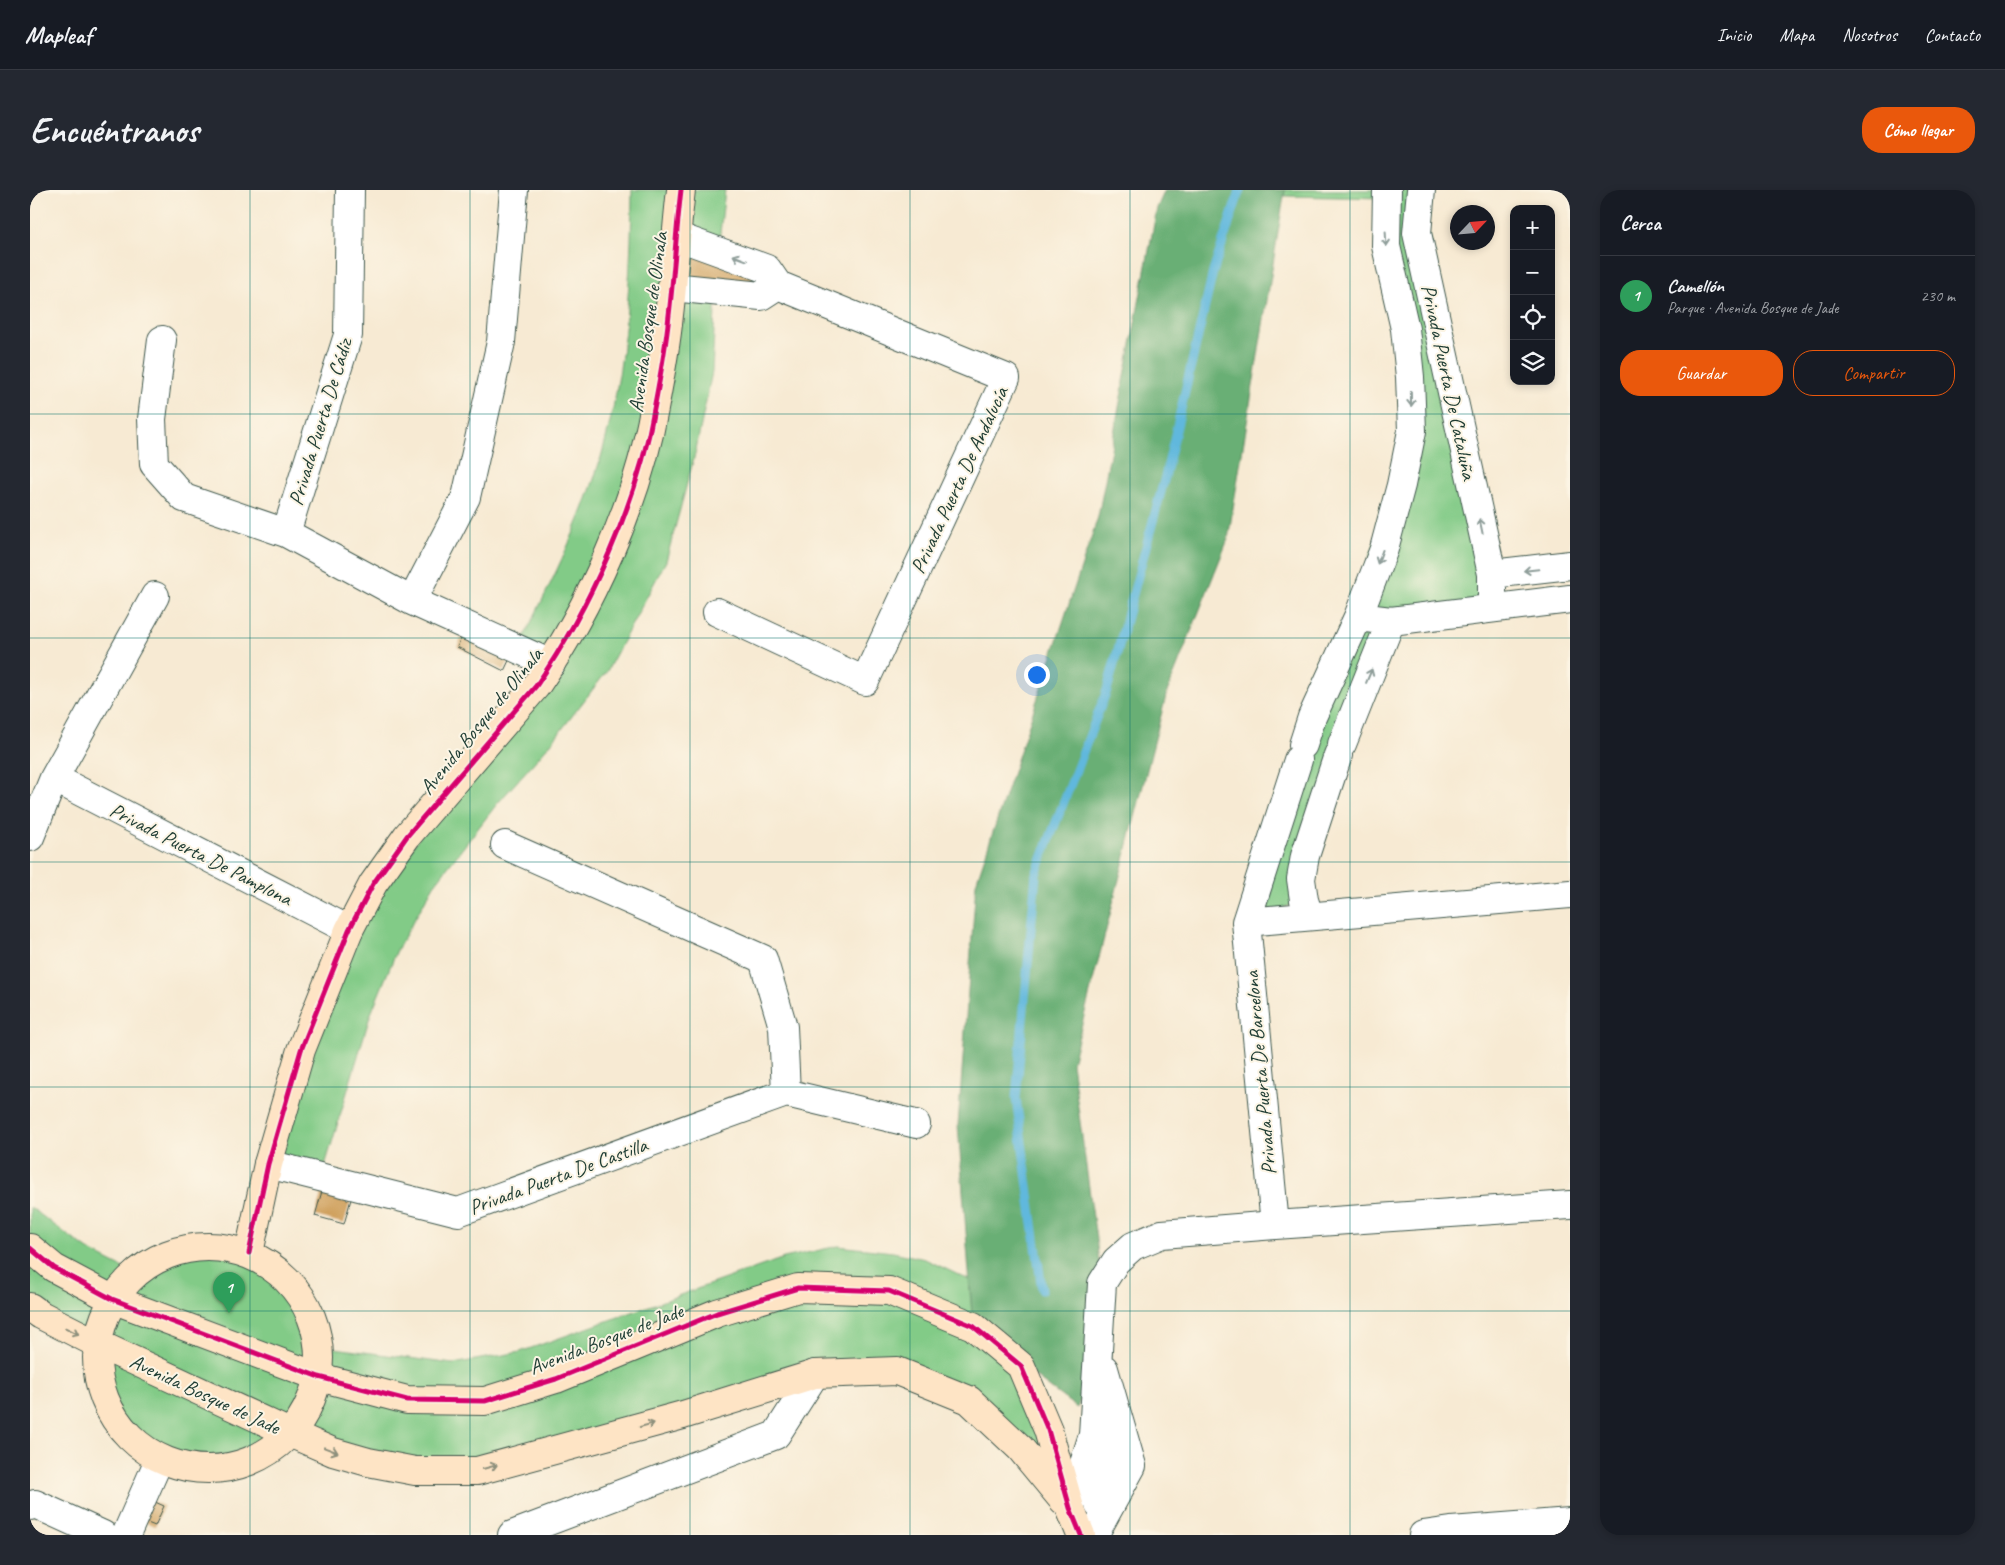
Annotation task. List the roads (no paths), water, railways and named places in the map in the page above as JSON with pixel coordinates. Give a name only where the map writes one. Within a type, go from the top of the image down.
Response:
[{"type":"street","name":"Privada Puerta De Cádiz","points":[[286,533],[348,335],[350,190]]},
{"type":"street","points":[[412,601],[466,498],[501,342],[514,190]]},
{"type":"street","name":"Avenida Bosque de Olinala","points":[[249,1253],[268,1164],[301,1050],[349,930],[373,884],[402,843],[536,686],[551,664],[596,581],[630,501],[654,411],[669,316],[681,190]]},
{"type":"street","name":"Privada Puerta De Cataluña","points":[[1301,753],[1312,717],[1358,617],[1384,549],[1412,431],[1410,377],[1405,329],[1386,246],[1387,190]]},
{"type":"street","name":"Privada Puerta De Cataluña","points":[[1421,190],[1417,233],[1492,574],[1492,608]]},
{"type":"street","name":"Privada Puerta De Andalucía","points":[[676,236],[767,269],[778,285],[1006,378],[865,681],[718,612]]},
{"type":"street","points":[[672,287],[760,296],[778,285]]},
{"type":"street","name":"Privada Puerta De Cádiz","points":[[162,340],[152,419],[154,464],[184,498],[286,533],[412,601],[551,664]]},
{"type":"street","points":[[1492,574],[1570,565]]},
{"type":"street","points":[[30,836],[54,778],[154,596]]},
{"type":"street","points":[[1358,617],[1391,621],[1570,599]]},
{"type":"street","points":[[1309,916],[1304,900],[1301,879],[1304,856],[1343,740],[1391,621]]},
{"type":"street","points":[[1312,717],[1343,740]]},
{"type":"street","name":"Privada Puerta De Barcelona","points":[[1274,1224],[1246,922],[1301,753]]},
{"type":"street","name":"Privada Puerta De Pamplona","points":[[54,778],[349,930]]},
{"type":"street","points":[[505,845],[763,959],[783,1027],[786,1092],[916,1124]]},
{"type":"street","points":[[1246,922],[1570,894]]},
{"type":"street","name":"Privada Puerta De Castilla","points":[[268,1164],[458,1212],[786,1092]]},
{"type":"street","points":[[1070,1508],[1094,1435],[1102,1283],[1116,1261],[1133,1246],[1162,1234],[1274,1224],[1570,1205]]},
{"type":"street","points":[[197,1245],[249,1253],[291,1282],[316,1327],[320,1346],[319,1377],[292,1434],[244,1466],[188,1469],[159,1460],[136,1445],[103,1400],[96,1343],[112,1299],[133,1273],[148,1262],[197,1245]]},
{"type":"street","name":"Avenida Bosque de Jade","points":[[30,1248],[54,1268],[112,1299],[319,1377],[407,1400],[485,1401],[556,1379],[716,1313],[798,1288],[889,1291],[973,1326],[1021,1366],[1048,1430],[1070,1508],[1081,1535]]},
{"type":"street","name":"Avenida Bosque de Jade","points":[[30,1307],[41,1315],[96,1343],[334,1452],[368,1462],[415,1471],[477,1471],[683,1415],[815,1374],[897,1371],[968,1400],[1020,1448],[1070,1508]]},
{"type":"street","points":[[1092,1535],[1132,1466],[1099,1351]]},
{"type":"street","points":[[512,1535],[544,1521],[776,1436],[815,1374]]},
{"type":"street","points":[[126,1535],[159,1460]]},
{"type":"street","points":[[30,1506],[35,1504],[103,1535]]},
{"type":"street","points":[[1424,1535],[1451,1531],[1570,1522]]},
{"type":"waterway","points":[[1042,1290],[1016,1098],[1036,874],[1107,690],[1166,473],[1213,272],[1240,190]]},
{"type":"place","name":"Camellón","points":[[229,1313]]}]
